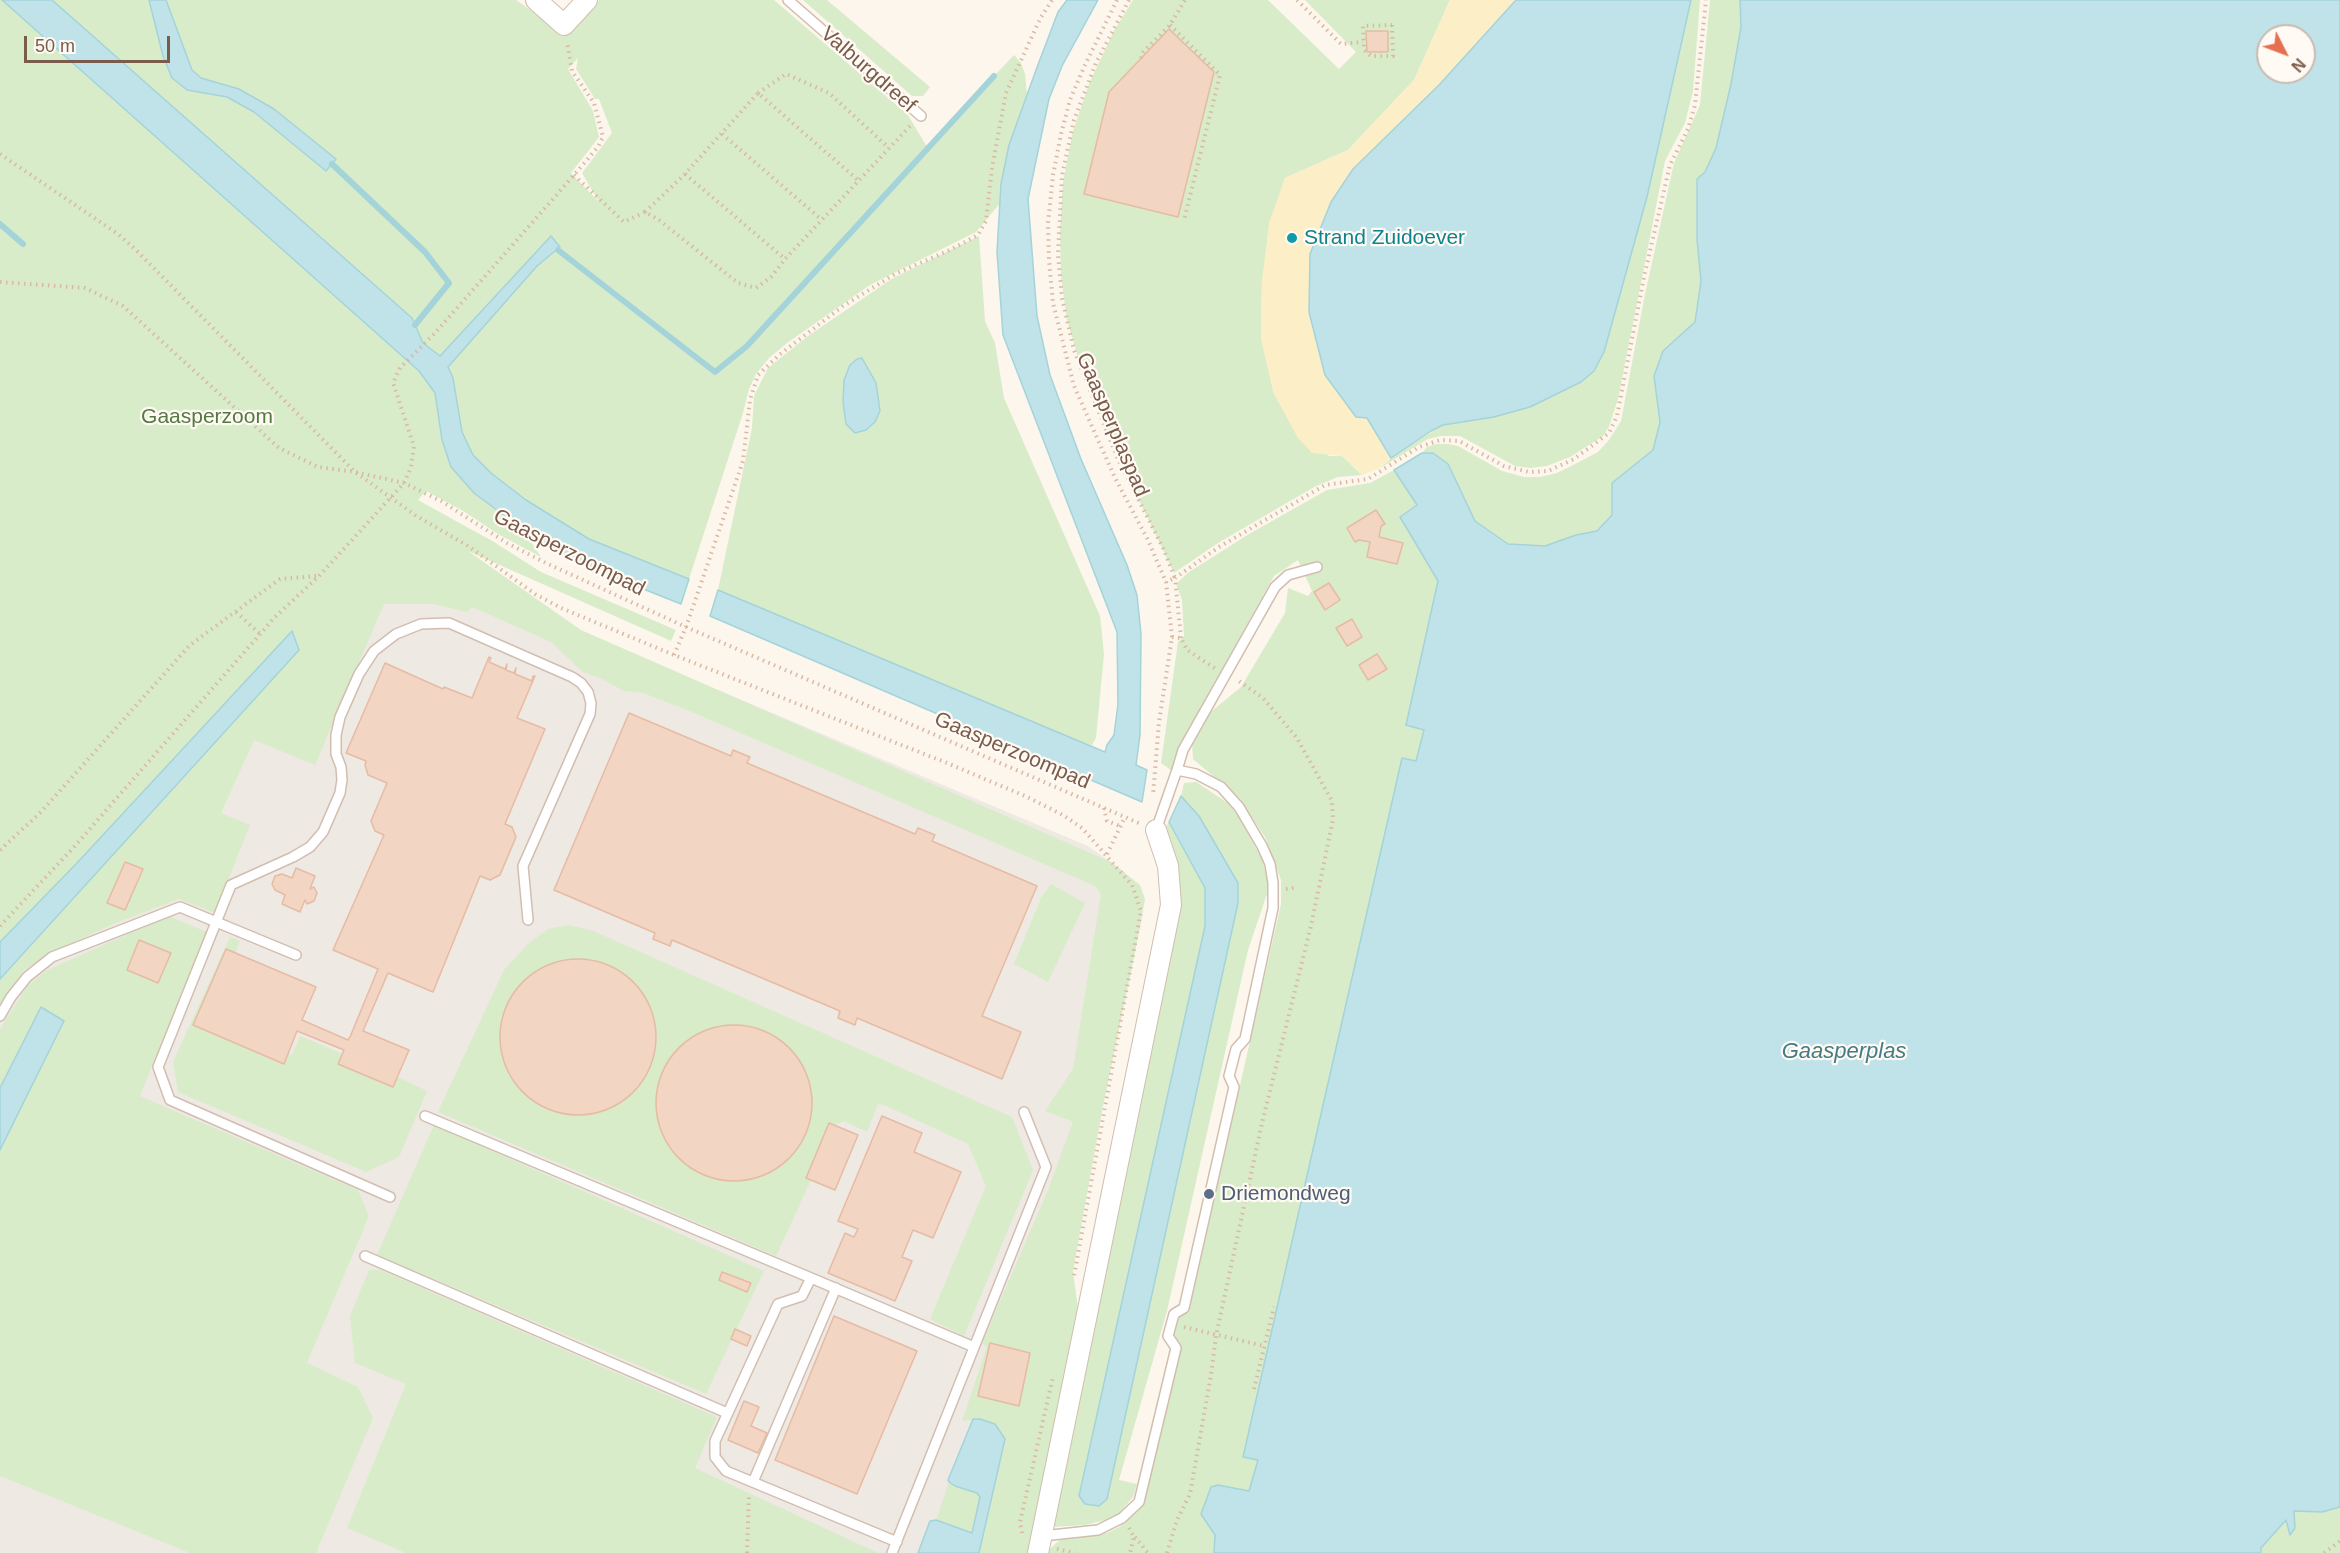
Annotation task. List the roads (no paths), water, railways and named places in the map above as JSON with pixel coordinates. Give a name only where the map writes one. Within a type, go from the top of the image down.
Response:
[{"type":"street","points":[[536,0],[564,25],[587,0]]},
{"type":"street","points":[[1040,1545],[1171,905],[1168,866],[1156,830]]},
{"type":"lane","name":"Valburgdreef","points":[[788,0],[921,116]]},
{"type":"lane","points":[[1156,830],[1184,750],[1275,587],[1287,575],[1317,567]]},
{"type":"lane","points":[[390,1197],[170,1100],[158,1067],[231,885],[293,857],[310,847],[323,832],[342,780],[341,767],[336,754],[336,735],[340,717],[359,674],[374,651],[396,634],[421,624],[449,623],[572,677],[588,692],[591,703],[590,714],[523,866],[528,920]]},
{"type":"lane","points":[[1040,1545],[1098,1530],[1122,1518],[1139,1502],[1176,1348],[1168,1336],[1174,1314],[1184,1308],[1234,1087],[1229,1076],[1236,1049],[1245,1039],[1273,908],[1274,890],[1270,864],[1239,807],[1221,787],[1196,774],[1177,770]]},
{"type":"lane","points":[[0,1016],[27,977],[52,957],[180,907],[296,955]]},
{"type":"lane","points":[[892,1553],[1046,1167],[1024,1112]]},
{"type":"lane","points":[[425,1116],[974,1347]]},
{"type":"lane","points":[[365,1256],[727,1413]]},
{"type":"lane","points":[[811,1278],[802,1296],[778,1304],[715,1441],[715,1457],[726,1471],[897,1542]]},
{"type":"lane","points":[[753,1482],[836,1288]]},
{"type":"water","points":[[2,0],[52,0],[412,318],[423,343],[440,356],[551,236],[560,247],[537,266],[448,367],[453,378],[462,432],[473,455],[491,473],[526,500],[589,539],[689,579],[681,604],[583,565],[545,546],[474,493],[451,467],[442,440],[435,393],[419,371]]},
{"type":"water","points":[[149,0],[166,0],[192,70],[201,78],[239,89],[274,109],[336,159],[326,171],[254,112],[227,97],[187,90],[172,78],[163,56]]},
{"type":"water","points":[[1067,0],[1098,0],[1062,66],[1049,99],[1028,199],[1037,316],[1050,375],[1081,459],[1127,565],[1137,595],[1141,634],[1140,735],[1136,765],[1147,770],[1142,802],[710,616],[718,590],[1105,752],[1114,735],[1118,704],[1117,632],[1003,335],[997,252],[1001,184],[1009,145],[1058,12]]},
{"type":"water","points":[[1516,0],[1691,0],[1647,197],[1604,352],[1594,371],[1581,382],[1530,407],[1494,417],[1443,425],[1391,458],[1367,418],[1356,417],[1325,375],[1309,312],[1310,254],[1331,202],[1353,169],[1439,85]]},
{"type":"water","name":"Gaasperplas","points":[[1740,0],[2340,0],[2340,1507],[2322,1512],[2294,1511],[2295,1528],[2290,1535],[2286,1520],[2261,1548],[2261,1553],[1214,1553],[1215,1535],[1201,1514],[1211,1487],[1218,1485],[1249,1491],[1258,1460],[1243,1457],[1402,758],[1416,761],[1424,730],[1406,725],[1438,581],[1400,517],[1417,505],[1394,470],[1422,453],[1433,453],[1448,464],[1475,521],[1508,544],[1545,546],[1576,535],[1597,531],[1612,515],[1612,483],[1653,450],[1660,422],[1654,376],[1663,351],[1695,322],[1701,281],[1697,239],[1697,179],[1705,172],[1716,148],[1741,27]]},
{"type":"water","points":[[862,358],[876,383],[880,411],[875,422],[866,430],[855,433],[846,424],[843,402],[844,380],[850,365]]},
{"type":"water","points":[[292,631],[299,650],[0,979],[0,942],[77,863]]},
{"type":"water","points":[[1181,796],[1199,816],[1238,883],[1238,903],[1107,1499],[1099,1506],[1085,1504],[1079,1496],[1205,926],[1205,888],[1169,822]]},
{"type":"water","points":[[41,1007],[64,1021],[0,1150],[0,1088]]},
{"type":"water","points":[[973,1419],[995,1424],[1005,1439],[979,1553],[918,1553],[930,1521],[936,1520],[972,1533],[980,1497],[977,1493],[955,1486],[948,1480]]},
{"type":"waterway","points":[[558,250],[715,372],[747,346],[994,76]]},
{"type":"waterway","points":[[332,164],[425,252],[449,283],[415,325]]},
{"type":"waterway","points":[[0,224],[23,244]]},
{"type":"place","name":"Strand Zuidoever","points":[[1292,238]]},
{"type":"place","name":"Driemondweg","points":[[1209,1194]]},
{"type":"park label","name":"Gaasperzoom","points":[[207,417]]}]
